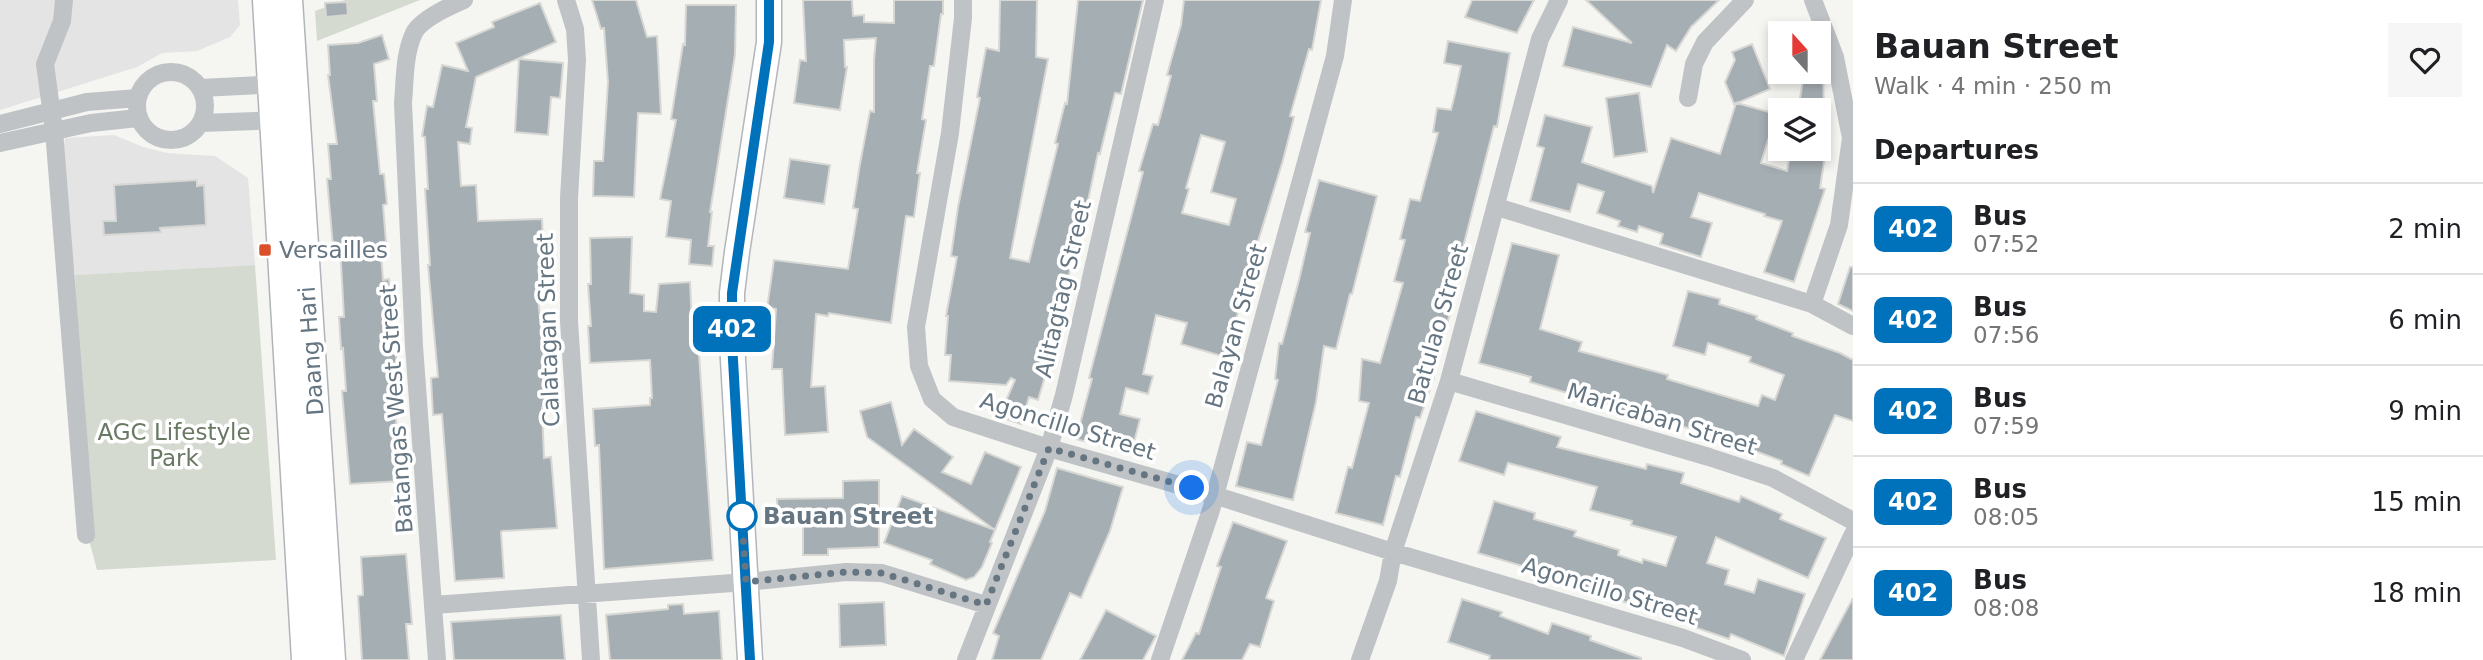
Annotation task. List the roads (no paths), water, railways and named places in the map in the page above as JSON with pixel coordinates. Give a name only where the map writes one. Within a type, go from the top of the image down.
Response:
[{"type":"main road","name":"Daang Hari","points":[[267,0],[283,83]]},
{"type":"main road","name":"Daang Hari","points":[[288,0],[283,83],[306,660]]},
{"type":"main road","name":"Daang Hari","points":[[285,120],[331,660]]},
{"type":"street","points":[[64,0],[62,21],[45,64],[54,130],[86,535]]},
{"type":"street","name":"Batangas West Street","points":[[438,660],[414,346],[403,103],[406,64],[415,31],[444,8],[464,0]]},
{"type":"street","name":"Calatagan Street","points":[[566,0],[575,29],[577,60],[569,198],[569,321],[591,660]]},
{"type":"street","points":[[750,660],[732,342],[732,293],[769,42],[769,0]]},
{"type":"street","name":"Agoncillo Street","points":[[963,0],[950,133],[916,327],[919,366],[932,399],[953,417],[1683,638],[1742,660]]},
{"type":"street","name":"Alitagtag Street","points":[[966,660],[1049,448],[1155,0]]},
{"type":"street","name":"Balayan Street","points":[[1160,660],[1182,600],[1214,495],[1335,56],[1343,0]]},
{"type":"street","name":"Batulao Street","points":[[1360,660],[1388,581],[1393,552],[1449,381],[1540,39],[1559,0]]},
{"type":"street","points":[[1688,98],[1694,64],[1704,42],[1745,0]]},
{"type":"street","points":[[1812,0],[1835,57],[1851,138],[1839,225],[1812,304]]},
{"type":"street","points":[[171,72],[182,74],[200,88],[205,105],[201,122],[194,132],[185,138],[163,140],[152,136],[138,118],[138,98],[142,87],[150,79],[171,72]]},
{"type":"street","points":[[200,88],[283,83]]},
{"type":"street","points":[[0,124],[87,102],[138,98]]},
{"type":"street","points":[[0,143],[91,123],[138,118]]},
{"type":"street","points":[[201,122],[285,120]]},
{"type":"street","points":[[1497,207],[1812,304],[1853,326]]},
{"type":"street","name":"Maricaban Street","points":[[1449,381],[1773,478],[1853,521]]},
{"type":"street","points":[[1794,660],[1853,534]]},
{"type":"street","points":[[434,605],[846,572],[882,573],[986,605]]},
{"type":"place","name":"Versailles","points":[[265,250]]},
{"type":"place","name":"Bauan Street","points":[[742,516]]},
{"type":"park label","name":"AGC Lifestyle Park","points":[[174,445]]}]
